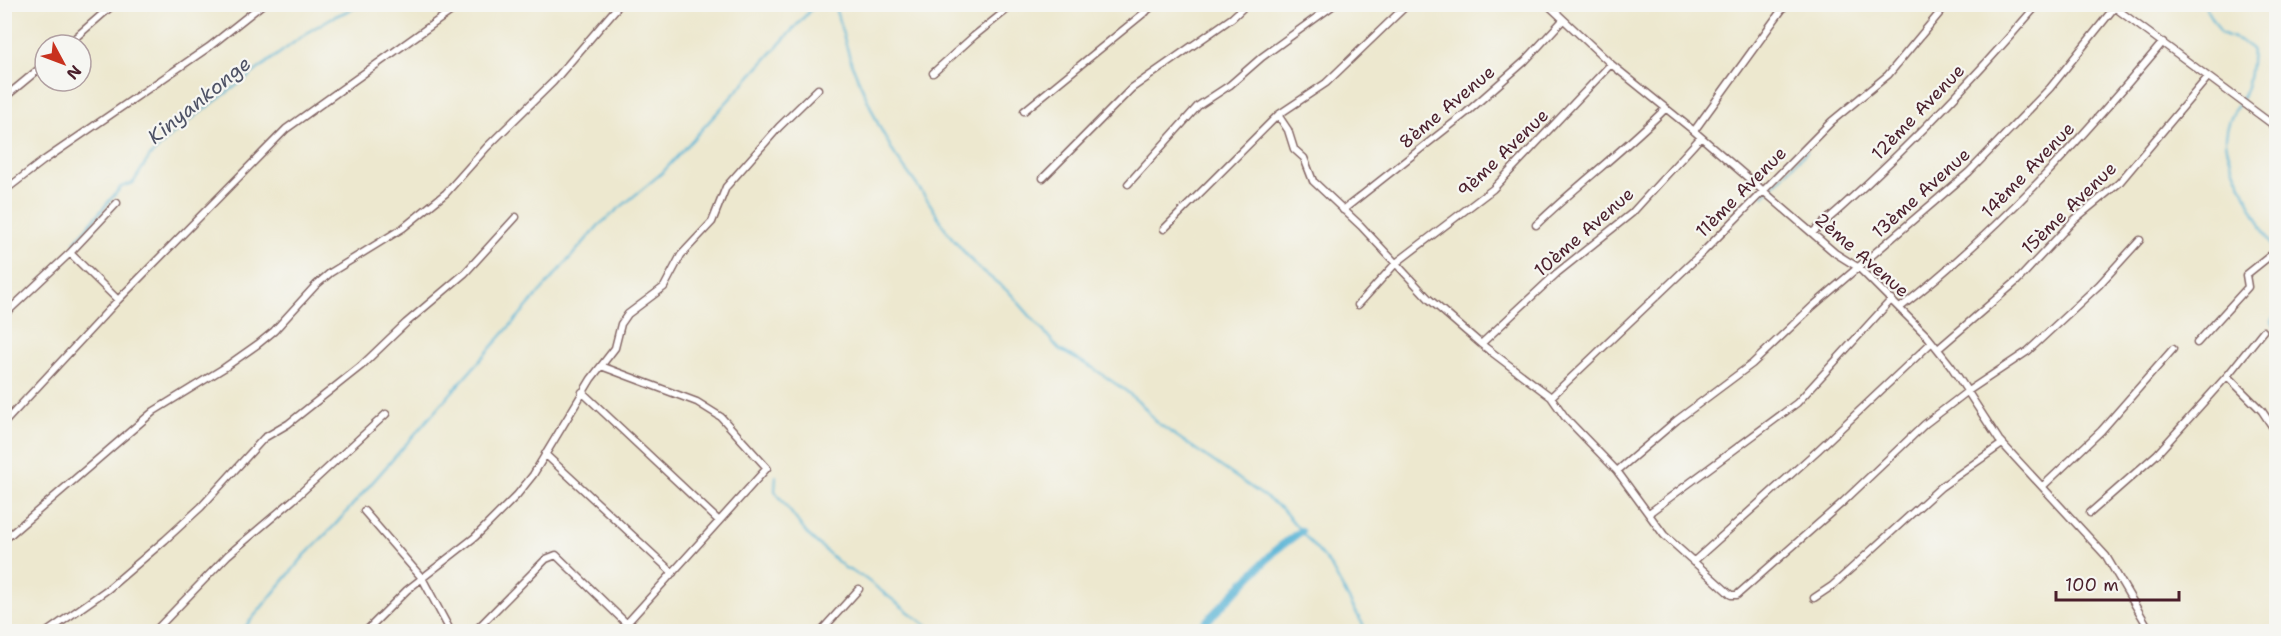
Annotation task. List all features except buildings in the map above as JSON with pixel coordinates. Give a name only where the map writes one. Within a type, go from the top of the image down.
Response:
[{"type":"street","points":[[81,33],[114,4]]},
{"type":"street","points":[[4,191],[59,149],[209,47],[263,4]]},
{"type":"street","points":[[4,423],[118,300],[286,129],[461,4]]},
{"type":"street","points":[[4,540],[154,411],[258,344],[274,331],[330,273],[403,228],[446,193],[487,147],[553,82],[620,4]]},
{"type":"street","points":[[933,73],[1014,4]]},
{"type":"street","points":[[1138,4],[1146,12]]},
{"type":"street","points":[[1024,111],[1155,4]]},
{"type":"street","points":[[1043,178],[1132,88],[1232,18],[1246,4]]},
{"type":"street","points":[[1128,184],[1198,106],[1230,85],[1262,57],[1335,4]]},
{"type":"street","points":[[1164,229],[1278,115],[1326,83],[1408,4]]},
{"type":"street","name":"2ème Avenue","points":[[1547,4],[1611,64],[1763,189],[1812,233],[1859,268],[1901,307],[1938,349],[2002,444],[2106,556],[2151,632]]},
{"type":"street","points":[[1694,131],[1786,4]]},
{"type":"street","name":"11ème Avenue","points":[[1551,397],[1657,297],[1832,121],[1888,75],[1947,4]]},
{"type":"street","name":"12ème Avenue","points":[[1812,233],[1887,167],[1954,99],[2038,4]]},
{"type":"street","points":[[2112,6],[2163,42],[2234,98],[2277,127]]},
{"type":"street","name":"13ème Avenue","points":[[1617,471],[1677,420],[1752,364],[1969,172],[2050,88],[2112,6]]},
{"type":"street","name":"8ème Avenue","points":[[1343,210],[1466,113],[1526,61],[1563,20]]},
{"type":"street","name":"14ème Avenue","points":[[1901,307],[1960,260],[2004,217],[2099,118],[2163,42]]},
{"type":"street","name":"9ème Avenue","points":[[1358,305],[1396,263],[1479,201],[1611,64]]},
{"type":"street","points":[[4,98],[33,74]]},
{"type":"street","name":"15ème Avenue","points":[[1938,349],[2017,281],[2075,219],[2119,183],[2208,76]]},
{"type":"street","points":[[365,632],[422,578],[482,530],[517,495],[582,392],[615,348],[621,324],[628,314],[664,287],[681,255],[712,222],[726,187],[779,127],[818,89]]},
{"type":"street","points":[[1536,225],[1576,186],[1640,136],[1666,108]]},
{"type":"street","points":[[1278,115],[1288,130],[1294,149],[1304,158],[1313,181],[1396,263],[1415,285],[1481,345],[1551,397],[1565,417],[1617,471],[1664,535],[1731,595],[1737,595],[1843,502],[1908,439],[1968,391],[2028,351],[2099,285],[2140,240]]},
{"type":"street","name":"10ème Avenue","points":[[1481,345],[1557,273],[1632,213],[1701,137]]},
{"type":"street","points":[[4,315],[70,253],[117,203]]},
{"type":"street","points":[[46,632],[108,589],[165,540],[201,507],[264,438],[288,424],[361,366],[406,323],[465,273],[516,217]]},
{"type":"street","points":[[2197,343],[2248,287],[2246,275],[2277,251]]},
{"type":"street","points":[[70,253],[118,300]]},
{"type":"street","points":[[1650,513],[1797,403],[1892,299]]},
{"type":"street","points":[[2090,513],[2157,454],[2227,376],[2263,331]]},
{"type":"street","points":[[1692,562],[1817,451],[1932,342]]},
{"type":"street","points":[[2043,486],[2101,431],[2173,349]]},
{"type":"street","points":[[601,366],[697,402],[734,428],[767,468],[619,632]]},
{"type":"street","points":[[2227,376],[2262,411],[2277,432]]},
{"type":"street","points":[[582,392],[718,520]]},
{"type":"street","points":[[154,632],[228,555],[293,500],[386,414]]},
{"type":"street","points":[[1814,598],[1832,586],[1946,482],[2002,444]]},
{"type":"street","points":[[545,454],[673,573]]},
{"type":"street","points":[[364,511],[422,578],[451,632]]},
{"type":"street","points":[[474,632],[546,560],[556,555],[627,624]]},
{"type":"street","points":[[820,632],[859,589]]},
{"type":"waterway","name":"Kinyankonge","points":[[74,243],[121,187],[133,183],[150,156],[181,127],[308,32],[331,18],[364,4]]},
{"type":"waterway","points":[[241,632],[305,555],[334,526],[599,225],[663,172],[816,4]]},
{"type":"waterway","points":[[834,4],[852,65],[879,126],[895,155],[948,233],[976,266],[1010,293],[1060,350],[1093,368],[1126,391],[1156,422],[1281,508],[1330,565],[1367,632]]},
{"type":"waterway","points":[[2153,4],[2162,9],[2175,4]]},
{"type":"waterway","points":[[2204,4],[2221,33],[2241,41],[2252,49],[2248,85],[2231,118],[2226,137],[2227,148],[2238,179],[2276,256]]},
{"type":"waterway","points":[[1763,196],[1807,151]]},
{"type":"waterway","points":[[2276,312],[2272,322],[2276,329]]},
{"type":"waterway","points":[[776,476],[775,491],[807,534],[845,568],[863,577],[935,632]]},
{"type":"waterway","points":[[1196,632],[1277,549],[1301,531]]}]
